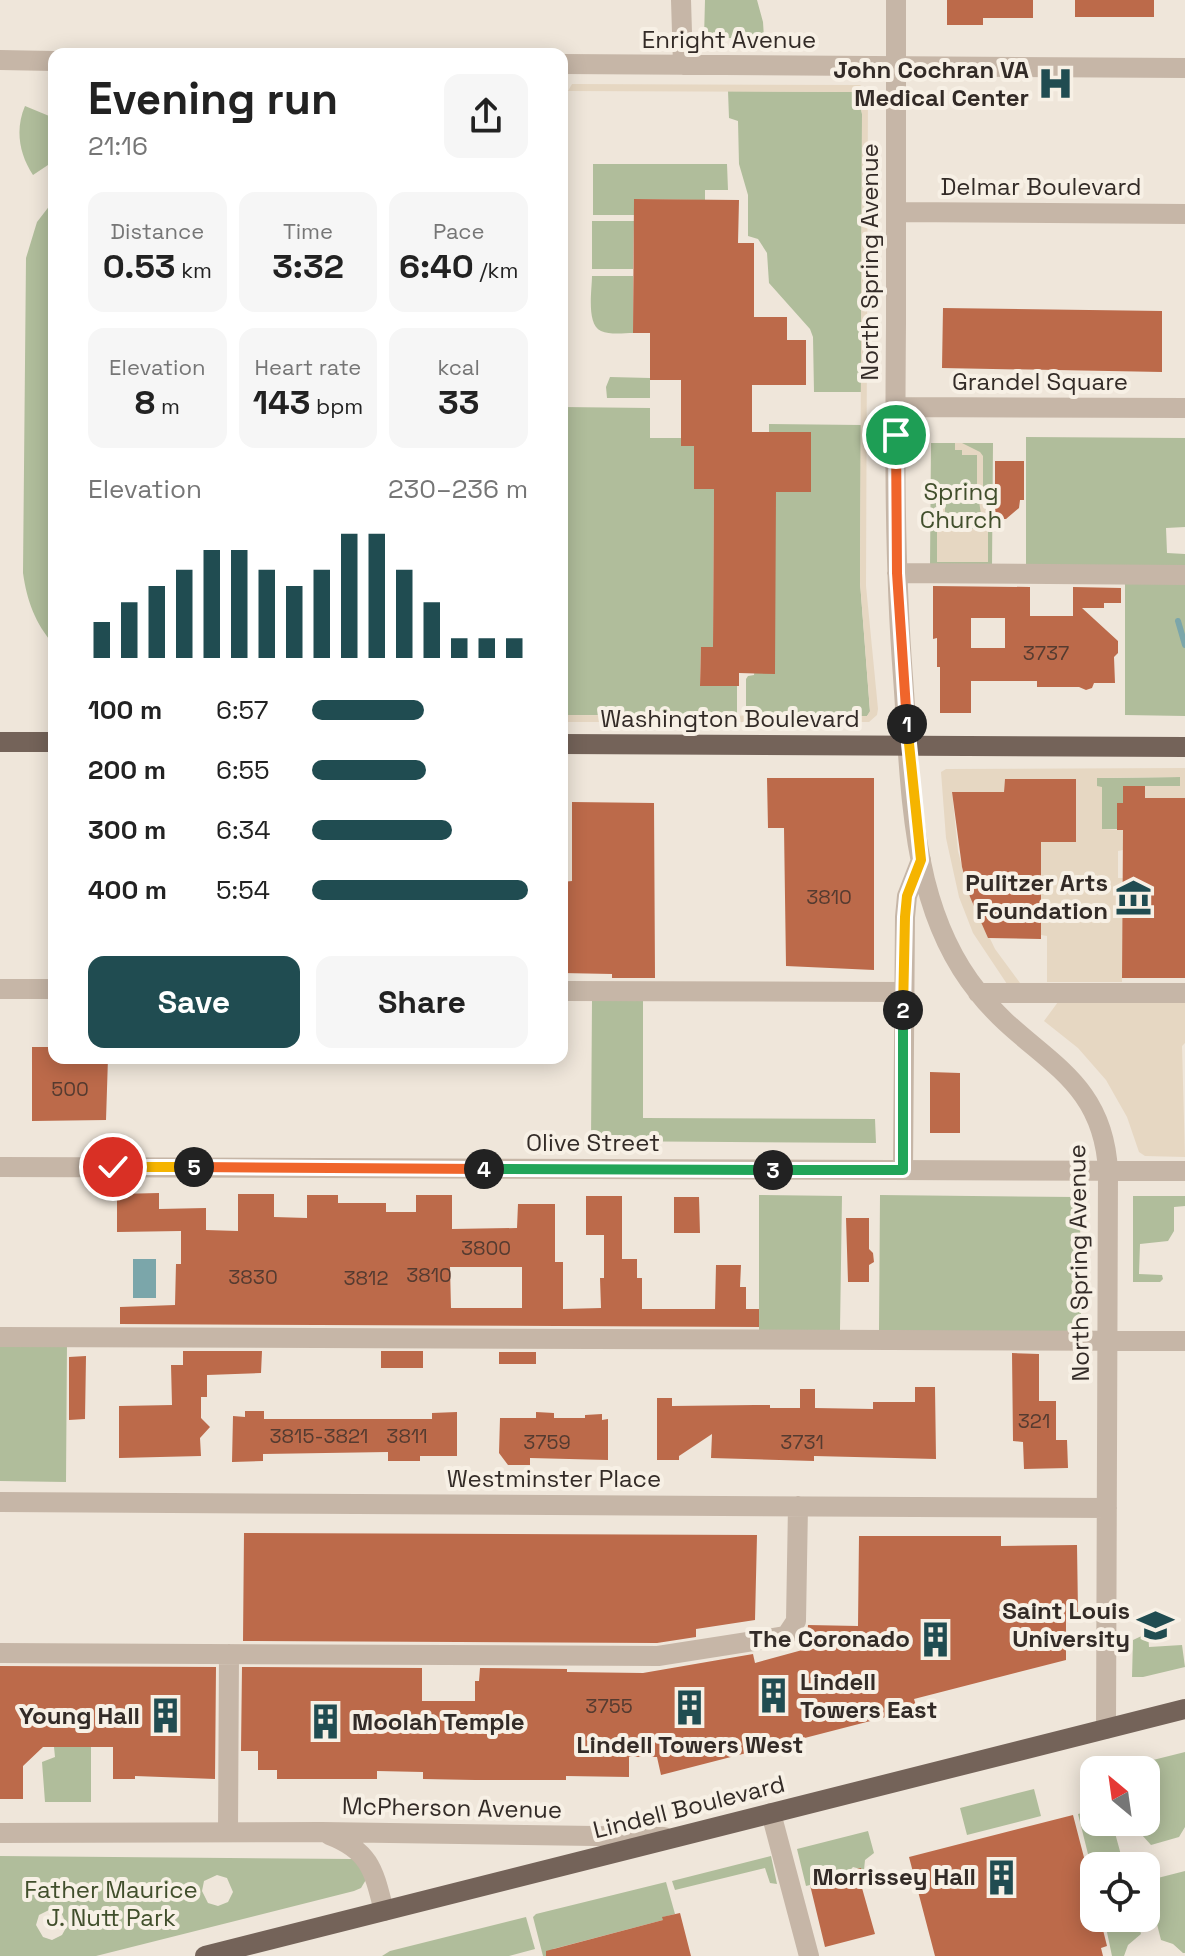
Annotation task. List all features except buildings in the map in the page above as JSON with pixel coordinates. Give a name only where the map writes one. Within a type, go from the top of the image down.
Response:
[{"type":"main road","points":[[0,742],[48,742]]},
{"type":"main road","name":"Washington Boulevard","points":[[568,744],[1185,747]]},
{"type":"main road","name":"Lindell Boulevard","points":[[205,1956],[1185,1709]]},
{"type":"street","points":[[681,0],[683,65]]},
{"type":"street","name":"North Spring Avenue","points":[[896,0],[897,573],[909,746],[921,860],[931,901],[945,937],[978,993],[1016,1032],[1059,1067],[1084,1096],[1104,1135],[1108,1171],[1106,1729]]},
{"type":"street","points":[[0,60],[48,61]]},
{"type":"street","name":"Enright Avenue","points":[[568,64],[1185,68]]},
{"type":"street","name":"Delmar Boulevard","points":[[896,212],[1185,214]]},
{"type":"street","name":"Grandel Square","points":[[895,407],[1185,408]]},
{"type":"street","points":[[897,573],[1185,575]]},
{"type":"street","name":"North Spring Avenue","points":[[903,1170],[903,992],[907,896],[921,860]]},
{"type":"street","points":[[0,989],[48,989]]},
{"type":"street","points":[[568,991],[903,992]]},
{"type":"street","points":[[978,993],[1185,993]]},
{"type":"street","name":"Olive Street","points":[[0,1167],[1185,1171]]},
{"type":"street","points":[[0,1337],[1185,1341]]},
{"type":"street","name":"Westminster Place","points":[[0,1502],[1107,1508]]},
{"type":"street","points":[[0,1653],[658,1656],[786,1636],[796,1621],[798,1506]]},
{"type":"street","points":[[228,1832],[229,1654]]},
{"type":"street","points":[[771,1813],[809,1956]]},
{"type":"street","name":"McPherson Avenue","points":[[322,1832],[350,1844],[368,1860],[384,1911]]},
{"type":"street","name":"McPherson Avenue","points":[[0,1833],[322,1832],[678,1837]]},
{"type":"green space","points":[[705,0],[757,0],[764,38],[704,38]]},
{"type":"green space","points":[[728,91],[858,92],[862,114],[861,392],[814,392],[813,337],[810,329],[769,283],[767,253],[758,239],[748,236],[748,195],[739,164],[738,121],[729,118]]},
{"type":"green space","points":[[25,106],[48,116],[48,165],[33,175],[24,159],[20,141]]},
{"type":"green space","points":[[593,164],[727,164],[728,190],[705,190],[705,200],[634,199],[634,215],[593,215]]},
{"type":"green space","points":[[48,208],[48,636],[33,611],[23,573],[26,258],[37,222]]},
{"type":"green space","points":[[592,221],[634,221],[633,269],[592,269]]},
{"type":"green space","points":[[592,276],[633,276],[633,333],[609,333],[596,327],[591,306]]},
{"type":"green space","points":[[610,377],[650,378],[650,398],[607,398],[606,387]]},
{"type":"green space","points":[[568,407],[650,408],[650,438],[681,438],[681,446],[694,446],[694,489],[714,489],[713,647],[701,647],[700,685],[737,686],[737,715],[568,715]]},
{"type":"green space","points":[[769,424],[861,425],[860,582],[870,712],[867,716],[746,716],[746,679],[754,675],[776,492],[811,491],[811,433],[769,432]]},
{"type":"green space","points":[[1026,437],[1185,438],[1185,527],[1166,528],[1167,553],[1185,554],[1185,568],[1026,568]]},
{"type":"green space","name":"Spring Church","points":[[931,443],[993,443],[992,568],[930,568]]},
{"type":"green space","points":[[1125,584],[1185,584],[1185,716],[1125,715]]},
{"type":"green space","points":[[1180,777],[1180,786],[1123,787],[1123,803],[1117,804],[1117,829],[1102,829],[1102,787],[1097,787],[1097,778]]},
{"type":"green space","points":[[592,1001],[643,1001],[643,1118],[875,1119],[876,1143],[591,1141]]},
{"type":"green space","points":[[759,1195],[842,1196],[840,1330],[759,1331]]},
{"type":"green space","points":[[880,1195],[1074,1197],[1080,1200],[1081,1331],[879,1331]]},
{"type":"green space","points":[[1133,1196],[1185,1196],[1185,1206],[1174,1207],[1174,1231],[1168,1241],[1140,1244],[1139,1274],[1162,1275],[1160,1282],[1133,1282]]},
{"type":"green space","points":[[67,1343],[66,1482],[0,1481],[0,1345]]},
{"type":"green space","points":[[1148,1633],[1149,1647],[1182,1645],[1185,1667],[1132,1677],[1133,1640]]},
{"type":"green space","points":[[54,1747],[91,1747],[91,1802],[45,1802],[42,1762],[55,1757]]},
{"type":"green space","points":[[1185,1752],[1185,1827],[1179,1837],[1151,1845],[1143,1836],[1160,1836],[1160,1758]]},
{"type":"green space","points":[[1034,1789],[1041,1816],[967,1835],[960,1808]]},
{"type":"green space","points":[[868,1831],[874,1853],[865,1860],[864,1870],[853,1867],[845,1876],[806,1886],[797,1849]]},
{"type":"green space","points":[[1084,1836],[1116,1836],[1120,1852],[1088,1852]]},
{"type":"green space","name":"Father Maurice J. Nutt Park","points":[[0,1856],[352,1859],[357,1860],[367,1878],[361,1888],[354,1891],[96,1956],[0,1956]],"holes":[[[217,1875],[227,1878],[233,1892],[228,1902],[218,1906],[208,1903],[202,1891],[204,1881]],[[51,1909],[61,1912],[67,1926],[62,1935],[52,1940],[43,1937],[36,1925],[39,1915]]]},
{"type":"green space","points":[[771,1856],[777,1884],[770,1883],[765,1868],[675,1890],[672,1881]]},
{"type":"green space","points":[[1185,1871],[1185,1953],[1161,1940],[1160,1877]]},
{"type":"green space","points":[[666,1882],[675,1914],[663,1917],[663,1920],[553,1949],[554,1956],[543,1956],[533,1917],[536,1914]]},
{"type":"green space","points":[[526,1917],[535,1949],[509,1956],[382,1956],[390,1951]]},
{"type":"green space","points":[[1107,1932],[1140,1932],[1128,1945],[1124,1956],[1112,1956]]},
{"type":"shaded area","points":[[572,84],[860,85],[868,91],[866,586],[878,709],[877,715],[869,722],[568,722],[568,715],[867,716],[870,711],[860,582],[862,114],[858,92],[568,91]]},
{"type":"shaded area","points":[[955,443],[962,443],[983,456],[983,490],[988,525],[981,522],[937,523],[937,517],[941,516],[940,495],[930,494],[935,486],[950,486],[950,495],[945,496],[945,515],[981,514],[977,455],[962,455],[962,450],[955,450]]},
{"type":"shaded area","points":[[937,529],[988,529],[988,562],[937,562]]},
{"type":"shaded area","points":[[1185,768],[1185,798],[1145,798],[1145,786],[1180,786],[1180,777],[1097,778],[1097,786],[1102,787],[1102,829],[1123,830],[1123,850],[1118,851],[1118,878],[1123,878],[1122,982],[1047,982],[1047,936],[1041,935],[1041,842],[1076,842],[1076,780],[1005,779],[1004,792],[952,792],[958,851],[970,897],[995,949],[1020,983],[1007,984],[973,933],[959,897],[946,838],[941,772],[946,769]]},
{"type":"shaded area","points":[[1058,1002],[1185,1002],[1185,1043],[1182,1046],[1185,1157],[1145,1156],[1139,1152],[1127,1117],[1106,1080],[1078,1048],[1044,1021]]},
{"type":"water","points":[[133,1259],[156,1259],[156,1298],[133,1298]]},
{"type":"waterway","points":[[1178,621],[1185,645]]},
{"type":"place","name":"John Cochran VA Medical Center","points":[[1055,84]]},
{"type":"place","name":"Pulitzer Arts Foundation","points":[[1134,897]]},
{"type":"place","name":"Saint Louis University","points":[[1156,1625]]},
{"type":"place","name":"The Coronado","points":[[936,1639]]},
{"type":"place","name":"Lindell Towers East","points":[[774,1696]]},
{"type":"place","name":"Lindell Towers West","points":[[690,1708]]},
{"type":"place","name":"Young Hall","points":[[166,1716]]},
{"type":"place","name":"Moolah Temple","points":[[326,1722]]},
{"type":"place","name":"Morrissey Hall","points":[[1002,1877]]},
{"type":"route","points":[[113,1167],[903,1170],[905,917],[907,896],[921,860],[913,800],[899,610],[896,435]]}]
